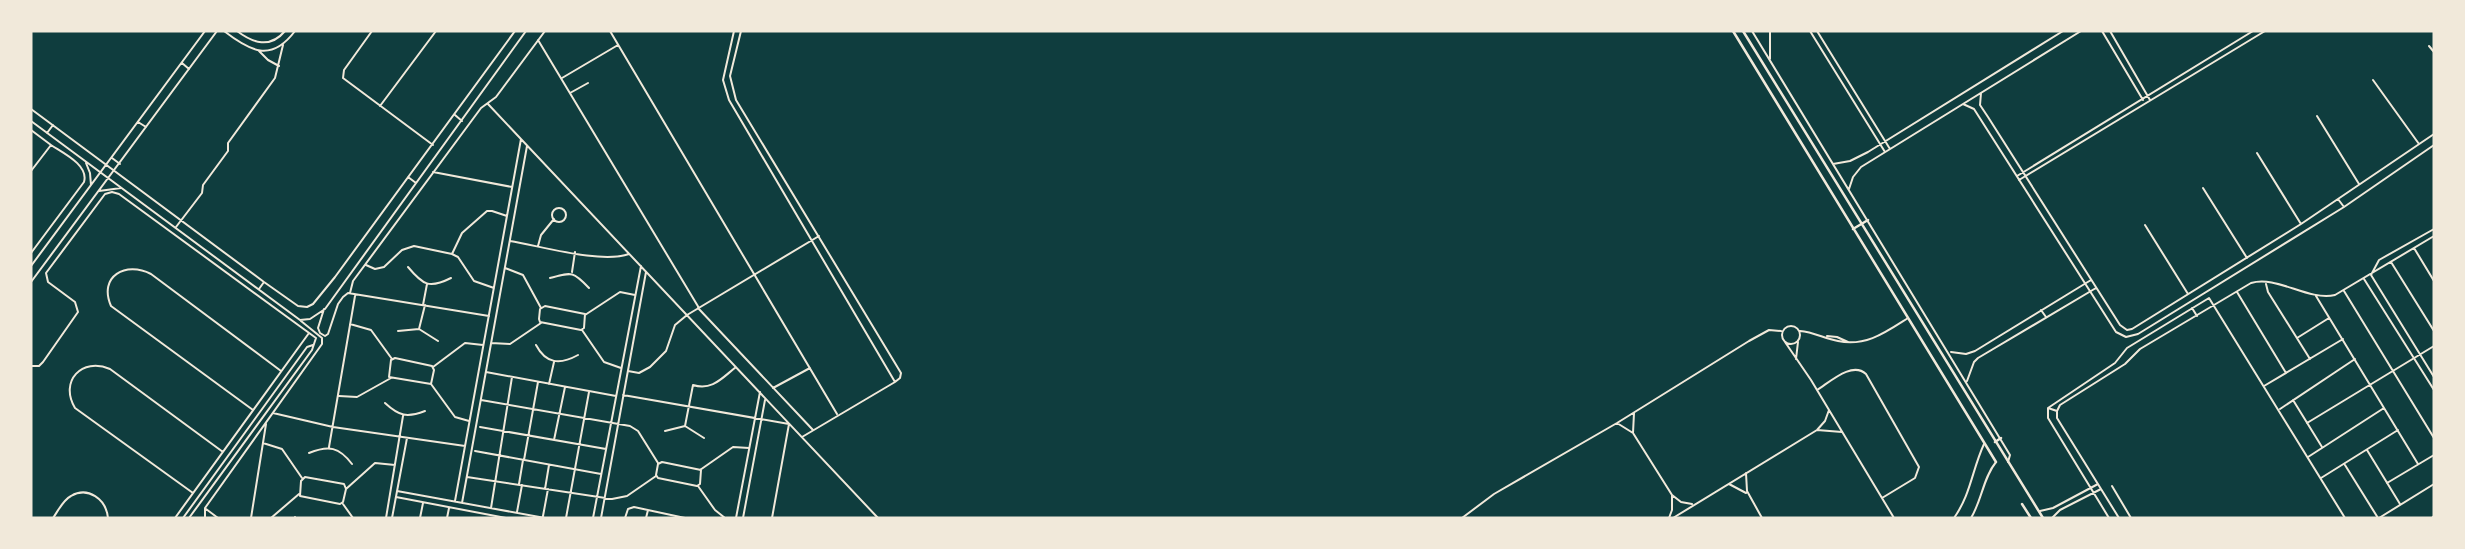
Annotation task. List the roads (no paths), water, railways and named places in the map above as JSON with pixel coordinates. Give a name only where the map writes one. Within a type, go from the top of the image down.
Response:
[{"type":"street","points":[[31,266],[205,31]]},
{"type":"street","points":[[31,282],[217,31]]},
{"type":"street","points":[[224,31],[244,46],[259,51],[271,50],[283,45],[296,31]]},
{"type":"street","points":[[237,31],[248,39],[259,43],[270,42],[285,31],[291,37]]},
{"type":"street","points":[[372,31],[344,70],[342,76],[347,82],[433,145]]},
{"type":"street","points":[[380,106],[436,31]]},
{"type":"street","points":[[31,109],[264,282],[298,306],[305,308],[313,304],[516,31]]},
{"type":"street","points":[[300,320],[310,319],[324,309],[526,31]]},
{"type":"street","points":[[324,309],[318,328],[323,336],[328,334],[341,298],[350,293],[353,281],[481,108],[496,97],[545,31]]},
{"type":"street","points":[[610,31],[837,415]]},
{"type":"street","points":[[734,31],[724,69],[725,90],[739,118],[895,382]]},
{"type":"street","points":[[741,31],[731,68],[733,93],[901,373],[900,378],[895,382],[802,437]]},
{"type":"street","points":[[1733,31],[1996,462],[1988,475],[1979,503],[1971,518]]},
{"type":"street","points":[[1743,31],[1951,372],[2043,518]]},
{"type":"street","points":[[1752,31],[1968,381],[2010,454],[2008,462]]},
{"type":"street","points":[[1770,31],[1770,62]]},
{"type":"street","points":[[1810,31],[1885,152]]},
{"type":"street","points":[[1817,31],[1890,149]]},
{"type":"street","points":[[1833,164],[1850,161],[1868,152],[2063,31]]},
{"type":"street","points":[[1849,189],[1857,170],[1873,159],[2081,31]]},
{"type":"street","points":[[2102,31],[2145,103]]},
{"type":"street","points":[[2110,31],[2150,100]]},
{"type":"street","points":[[2017,176],[2253,31]]},
{"type":"street","points":[[2019,180],[2265,31]]},
{"type":"street","points":[[244,46],[248,39]]},
{"type":"street","points":[[538,40],[699,308],[813,430]]},
{"type":"street","points":[[176,227],[202,192],[203,185],[228,151],[228,143],[271,84],[279,66],[283,45]]},
{"type":"street","points":[[561,78],[618,45]]},
{"type":"street","points":[[2429,46],[2434,52]]},
{"type":"street","points":[[259,51],[268,60],[279,66]]},
{"type":"street","points":[[182,63],[189,69]]},
{"type":"street","points":[[2373,80],[2420,144]]},
{"type":"street","points":[[570,93],[588,83]]},
{"type":"street","points":[[1981,93],[1980,105],[2120,325],[2127,330],[2132,329],[2301,224],[2434,134]]},
{"type":"street","points":[[488,104],[878,518]]},
{"type":"street","points":[[1963,104],[1974,109],[2116,332],[2123,336],[2135,335],[2344,207],[2434,145]]},
{"type":"street","points":[[455,115],[462,120]]},
{"type":"street","points":[[2317,116],[2360,185]]},
{"type":"street","points":[[31,121],[176,227],[322,338],[323,342],[205,508],[205,518]]},
{"type":"street","points":[[138,122],[146,127]]},
{"type":"street","points":[[48,133],[53,125]]},
{"type":"street","points":[[31,130],[83,168],[85,179],[31,253]]},
{"type":"street","points":[[455,501],[521,139]]},
{"type":"street","points":[[31,171],[51,145]]},
{"type":"street","points":[[462,502],[527,146]]},
{"type":"street","points":[[1868,152],[1873,159]]},
{"type":"street","points":[[2258,154],[2301,224]]},
{"type":"street","points":[[112,158],[120,164]]},
{"type":"street","points":[[85,161],[90,173],[91,186]]},
{"type":"street","points":[[433,172],[512,187]]},
{"type":"street","points":[[408,177],[416,183]]},
{"type":"street","points":[[99,191],[122,188]]},
{"type":"street","points":[[2203,188],[2247,258]]},
{"type":"street","points":[[31,366],[41,364],[78,312],[74,302],[48,282],[46,273],[105,194],[112,192],[119,194],[316,339],[312,350],[190,518]]},
{"type":"street","points":[[2338,198],[2344,207]]},
{"type":"street","points":[[558,207],[567,216],[560,222],[555,218],[551,212],[558,207]]},
{"type":"street","points":[[452,254],[462,233],[487,212],[492,211],[507,216]]},
{"type":"street","points":[[538,246],[541,235],[555,218]]},
{"type":"street","points":[[1853,229],[1868,220]]},
{"type":"street","points":[[2145,225],[2188,294]]},
{"type":"street","points":[[2371,274],[2379,260],[2434,229]]},
{"type":"street","points":[[628,371],[639,373],[650,367],[666,351],[675,325],[687,315],[819,236]]},
{"type":"street","points":[[2119,518],[2057,418],[2057,411],[2060,406],[2126,364],[2140,349],[2251,283],[2266,282],[2316,296],[2331,296],[2344,291],[2434,236]]},
{"type":"street","points":[[510,241],[612,258],[629,254]]},
{"type":"street","points":[[366,264],[375,269],[384,267],[402,250],[414,246],[452,254],[463,262],[474,281],[494,288]]},
{"type":"street","points":[[2414,248],[2434,281]]},
{"type":"street","points":[[571,273],[575,252]]},
{"type":"street","points":[[2391,262],[2434,331]]},
{"type":"street","points":[[593,518],[640,266]]},
{"type":"street","points":[[408,267],[416,278],[427,284],[438,284],[451,278]]},
{"type":"street","points":[[505,268],[523,275],[541,308],[538,319],[542,323],[582,330],[604,362],[621,368]]},
{"type":"street","points":[[252,410],[111,306],[108,293],[111,281],[126,269],[145,271],[281,370]]},
{"type":"street","points":[[601,518],[646,271]]},
{"type":"street","points":[[496,273],[504,274]]},
{"type":"street","points":[[550,278],[560,274],[571,273],[581,279],[589,288]]},
{"type":"street","points":[[2371,274],[2434,376]]},
{"type":"street","points":[[2364,278],[2434,390]]},
{"type":"street","points":[[1950,352],[1966,354],[1982,346],[2091,280]]},
{"type":"street","points":[[259,290],[264,282]]},
{"type":"street","points":[[2266,282],[2268,292],[2310,359]]},
{"type":"street","points":[[419,329],[427,284]]},
{"type":"street","points":[[1968,381],[1974,362],[1986,353],[2096,288]]},
{"type":"street","points":[[2344,291],[2434,438]]},
{"type":"street","points":[[582,330],[585,315],[620,292],[635,295]]},
{"type":"street","points":[[2237,292],[2286,373]]},
{"type":"street","points":[[350,293],[355,296],[489,316]]},
{"type":"street","points":[[329,447],[355,296]]},
{"type":"street","points":[[2316,296],[2418,464]]},
{"type":"street","points":[[2048,408],[2115,363],[2128,348],[2208,298],[2279,409],[2345,518]]},
{"type":"street","points":[[541,308],[545,306],[585,315]]},
{"type":"street","points":[[633,306],[639,307]]},
{"type":"street","points":[[2192,308],[2197,316]]},
{"type":"street","points":[[2041,310],[2046,317]]},
{"type":"street","points":[[2297,338],[2330,317]]},
{"type":"street","points":[[1462,518],[1494,494],[1617,423],[1765,331],[1782,330],[1788,327],[1825,336],[1837,336],[1848,342],[1869,340],[1908,318]]},
{"type":"street","points":[[491,343],[510,344],[542,323]]},
{"type":"street","points":[[350,324],[371,330],[392,359],[433,367]]},
{"type":"street","points":[[398,331],[419,329],[438,341]]},
{"type":"street","points":[[1782,330],[1785,342],[1817,390],[1894,518]]},
{"type":"street","points":[[1796,359],[1798,341],[1801,336],[1800,331]]},
{"type":"street","points":[[175,518],[308,333]]},
{"type":"street","points":[[2264,386],[2343,339]]},
{"type":"street","points":[[1785,342],[1794,344],[1798,341]]},
{"type":"street","points":[[469,421],[454,418],[431,384],[433,367],[465,343],[483,345]]},
{"type":"street","points":[[536,345],[543,356],[554,362],[566,362],[578,355]]},
{"type":"street","points":[[183,518],[307,347],[313,346]]},
{"type":"street","points":[[1982,346],[1986,353]]},
{"type":"street","points":[[2307,423],[2434,346]]},
{"type":"street","points":[[391,378],[388,373],[392,359]]},
{"type":"street","points":[[2279,409],[2355,359]]},
{"type":"street","points":[[549,384],[554,362]]},
{"type":"street","points":[[193,493],[76,408],[70,393],[73,377],[86,367],[94,365],[110,369],[223,452]]},
{"type":"street","points":[[686,426],[693,385],[700,387],[714,385],[736,367]]},
{"type":"street","points":[[773,388],[810,368]]},
{"type":"street","points":[[1817,390],[1850,370],[1859,370],[1866,374],[1919,467],[1915,478],[1882,498]]},
{"type":"street","points":[[486,372],[616,396]]},
{"type":"street","points":[[1944,376],[1951,372]]},
{"type":"street","points":[[491,508],[512,377]]},
{"type":"street","points":[[338,396],[357,397],[391,378],[431,384]]},
{"type":"street","points":[[518,484],[538,382]]},
{"type":"street","points":[[554,440],[564,387]]},
{"type":"street","points":[[566,518],[589,391]]},
{"type":"street","points":[[736,518],[760,392]]},
{"type":"street","points":[[265,394],[271,398]]},
{"type":"street","points":[[623,395],[789,424]]},
{"type":"street","points":[[743,518],[765,398]]},
{"type":"street","points":[[467,476],[604,498],[627,496],[656,476],[658,463],[638,430],[630,426],[480,400]]},
{"type":"street","points":[[2293,400],[2322,447]]},
{"type":"street","points":[[385,403],[403,416],[411,416],[425,411]]},
{"type":"street","points":[[2048,408],[2057,411]]},
{"type":"street","points":[[2048,408],[2048,418],[2108,518]]},
{"type":"street","points":[[2308,457],[2384,408]]},
{"type":"street","points":[[1671,518],[1817,430],[1825,421],[1829,410]]},
{"type":"street","points":[[471,412],[478,414]]},
{"type":"street","points":[[1632,433],[1634,412]]},
{"type":"street","points":[[273,413],[333,427],[465,446]]},
{"type":"street","points":[[386,518],[403,416]]},
{"type":"street","points":[[252,518],[266,422]]},
{"type":"street","points":[[1617,423],[1632,433],[1672,495],[1681,502],[1692,504]]},
{"type":"street","points":[[772,518],[789,424]]},
{"type":"street","points":[[665,431],[686,426],[704,438]]},
{"type":"street","points":[[480,427],[606,450]]},
{"type":"street","points":[[1817,430],[1843,432]]},
{"type":"street","points":[[2321,478],[2398,430]]},
{"type":"street","points":[[392,518],[407,438]]},
{"type":"street","points":[[1995,442],[2001,438]]},
{"type":"street","points":[[608,440],[615,442]]},
{"type":"street","points":[[263,443],[282,449],[302,479],[299,494],[271,518]]},
{"type":"street","points":[[1954,518],[1966,499],[1976,464],[1985,443]]},
{"type":"street","points":[[658,463],[662,462],[700,470],[733,446],[749,448]]},
{"type":"street","points":[[309,453],[329,447],[343,453],[352,464]]},
{"type":"street","points":[[2367,450],[2400,504]]},
{"type":"street","points":[[475,451],[601,474]]},
{"type":"street","points":[[231,452],[235,456]]},
{"type":"street","points":[[2387,483],[2434,455]]},
{"type":"street","points":[[342,503],[346,489],[374,463],[395,465]]},
{"type":"street","points":[[397,491],[544,518],[549,464]]},
{"type":"street","points":[[2344,464],[2378,518],[2434,484]]},
{"type":"street","points":[[698,486],[702,473],[700,470]]},
{"type":"street","points":[[1746,472],[1748,495],[1762,518]]},
{"type":"street","points":[[656,476],[698,486],[715,510],[724,518]]},
{"type":"street","points":[[302,479],[305,477],[342,484],[346,489]]},
{"type":"street","points":[[744,478],[750,479]]},
{"type":"street","points":[[1728,484],[1748,495]]},
{"type":"street","points":[[2039,511],[2053,508],[2098,484]]},
{"type":"street","points":[[517,512],[522,485]]},
{"type":"street","points":[[2112,486],[2131,518]]},
{"type":"street","points":[[2052,518],[2060,510],[2101,489]]},
{"type":"street","points":[[53,518],[69,497],[84,493],[100,499],[107,511],[108,518]]},
{"type":"street","points":[[299,494],[301,497],[342,503],[353,518]]},
{"type":"street","points":[[1671,518],[1672,495]]},
{"type":"street","points":[[396,497],[506,518]]},
{"type":"street","points":[[420,518],[423,502]]},
{"type":"street","points":[[2022,504],[2031,518]]},
{"type":"street","points":[[183,507],[188,511]]},
{"type":"street","points":[[447,518],[449,507]]},
{"type":"street","points":[[205,508],[218,518]]},
{"type":"street","points":[[625,518],[630,508],[685,518]]},
{"type":"street","points":[[646,518],[648,510]]},
{"type":"street","points":[[472,518],[473,512]]}]
